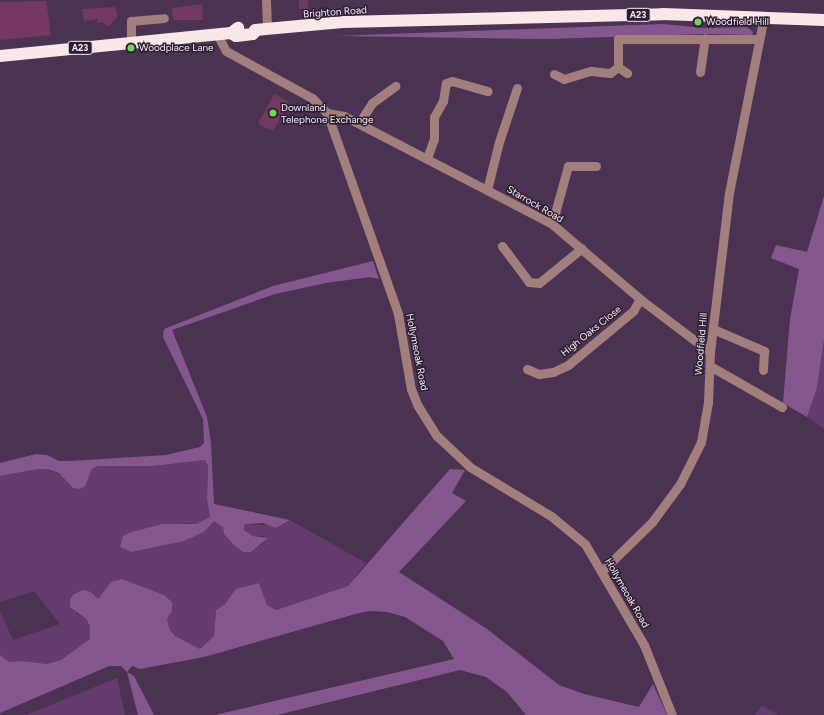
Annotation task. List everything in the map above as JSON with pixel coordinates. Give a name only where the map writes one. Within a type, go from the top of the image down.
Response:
[{"type":"highway","name":"Brighton Road","points":[[0,56],[217,34],[231,33],[236,36],[253,34],[261,30],[343,22],[656,14],[764,16],[824,20]]},
{"type":"street","points":[[261,30],[266,0]]},
{"type":"street","name":"Woodfield Hill","points":[[602,571],[652,522],[680,484],[701,442],[728,193],[764,16]]},
{"type":"street","points":[[131,43],[131,21],[164,18]]},
{"type":"street","name":"Hollymeoak Road","points":[[217,34],[226,51],[312,98],[327,113],[398,314],[411,389],[418,406],[437,436],[470,466],[551,516],[585,544],[644,645],[672,715]]},
{"type":"street","points":[[700,72],[705,38]]},
{"type":"street","points":[[618,67],[618,39],[759,39]]},
{"type":"street","points":[[618,67],[626,73]]},
{"type":"street","points":[[554,74],[564,79],[591,71],[610,73],[618,67]]},
{"type":"street","points":[[428,158],[434,139],[434,117],[443,100],[446,83],[452,80],[488,92]]},
{"type":"street","points":[[359,123],[372,103],[395,86]]},
{"type":"street","points":[[487,190],[517,88]]},
{"type":"street","name":"Starrock Road","points":[[327,113],[334,112],[359,123],[552,224],[640,299],[710,352]]},
{"type":"street","points":[[552,224],[568,166],[596,166]]},
{"type":"street","points":[[502,246],[526,285],[539,283],[582,248]]},
{"type":"street","name":"High Oaks Close","points":[[527,369],[539,374],[553,372],[568,366],[633,311],[640,299]]},
{"type":"street","points":[[713,329],[764,351],[763,370]]},
{"type":"street","points":[[710,366],[782,407]]},
{"type":"shaded area","points":[[663,24],[703,28],[747,27],[753,32],[752,35],[705,34],[546,39],[336,36]]},
{"type":"shaded area","points":[[824,196],[824,340],[817,388],[807,417],[783,403],[790,319],[799,269],[771,258],[776,245],[807,252]]},
{"type":"shaded area","points":[[373,261],[379,279],[370,277],[326,283],[275,294],[172,330],[207,417],[211,443],[214,504],[290,520],[276,528],[263,523],[245,524],[244,530],[253,536],[268,538],[251,552],[243,552],[235,546],[224,534],[223,527],[214,521],[204,532],[184,541],[132,552],[120,547],[123,536],[132,532],[162,524],[196,524],[210,517],[207,499],[208,466],[205,460],[153,466],[98,466],[92,469],[85,486],[80,489],[73,488],[59,473],[47,469],[38,469],[0,476],[0,463],[36,454],[47,455],[59,461],[70,461],[166,455],[200,447],[204,443],[203,419],[163,337],[164,329],[273,286]]},
{"type":"shaded area","points":[[824,340],[824,429],[807,417],[817,388]]},
{"type":"shaded area","points":[[205,460],[208,465],[207,499],[211,517],[196,524],[187,523],[132,532],[133,552],[184,541],[204,532],[214,521],[223,527],[224,534],[251,552],[265,542],[264,536],[253,536],[244,530],[245,524],[281,526],[290,520],[366,563],[348,586],[275,610],[267,605],[259,583],[236,589],[225,604],[216,610],[214,636],[200,649],[175,636],[170,630],[167,619],[172,611],[164,595],[111,582],[98,599],[75,613],[86,619],[90,626],[90,639],[84,645],[61,660],[47,664],[22,661],[9,662],[3,659],[0,655],[0,611],[13,640],[60,624],[34,591],[0,602],[0,476],[38,469],[47,469],[85,486],[92,469],[98,466],[153,466]]},
{"type":"shaded area","points":[[450,469],[465,470],[452,493],[466,501],[399,572],[487,629],[559,685],[584,694],[639,707],[653,684],[667,715],[526,715],[507,692],[486,677],[460,670],[277,715],[215,715],[454,659],[443,641],[405,617],[387,612],[370,611],[359,613],[204,657],[140,669],[132,666],[127,672],[121,666],[109,666],[0,713],[0,655],[9,662],[22,661],[47,664],[61,660],[90,639],[90,626],[86,619],[70,607],[70,599],[74,594],[83,590],[91,592],[98,599],[111,582],[122,579],[164,595],[172,602],[172,611],[167,619],[170,630],[175,636],[200,649],[214,636],[216,610],[225,604],[236,589],[259,583],[267,605],[276,610],[348,586]]},
{"type":"shaded area","points":[[127,672],[134,676],[154,715],[138,715]]},
{"type":"shaded area","points":[[117,678],[125,715],[27,715],[33,712]]},
{"type":"shaded area","points":[[762,705],[778,715],[755,715]]},
{"type":"building","points":[[299,0],[308,0],[308,9],[299,9]]},
{"type":"building","points":[[46,1],[51,35],[0,40],[0,2]]},
{"type":"building","points":[[202,4],[203,20],[173,20],[172,8]]},
{"type":"building","points":[[115,7],[118,16],[108,27],[103,22],[98,23],[98,19],[84,21],[82,9]]},
{"type":"building","name":"Downland Telephone Exchange","points":[[274,94],[289,102],[273,131],[258,124]]},
{"type":"place","name":"Woodfield Hill","points":[[698,22]]},
{"type":"place","name":"Woodplace Lane","points":[[131,48]]},
{"type":"place","name":"Downland Telephone Exchange","points":[[273,113]]}]
